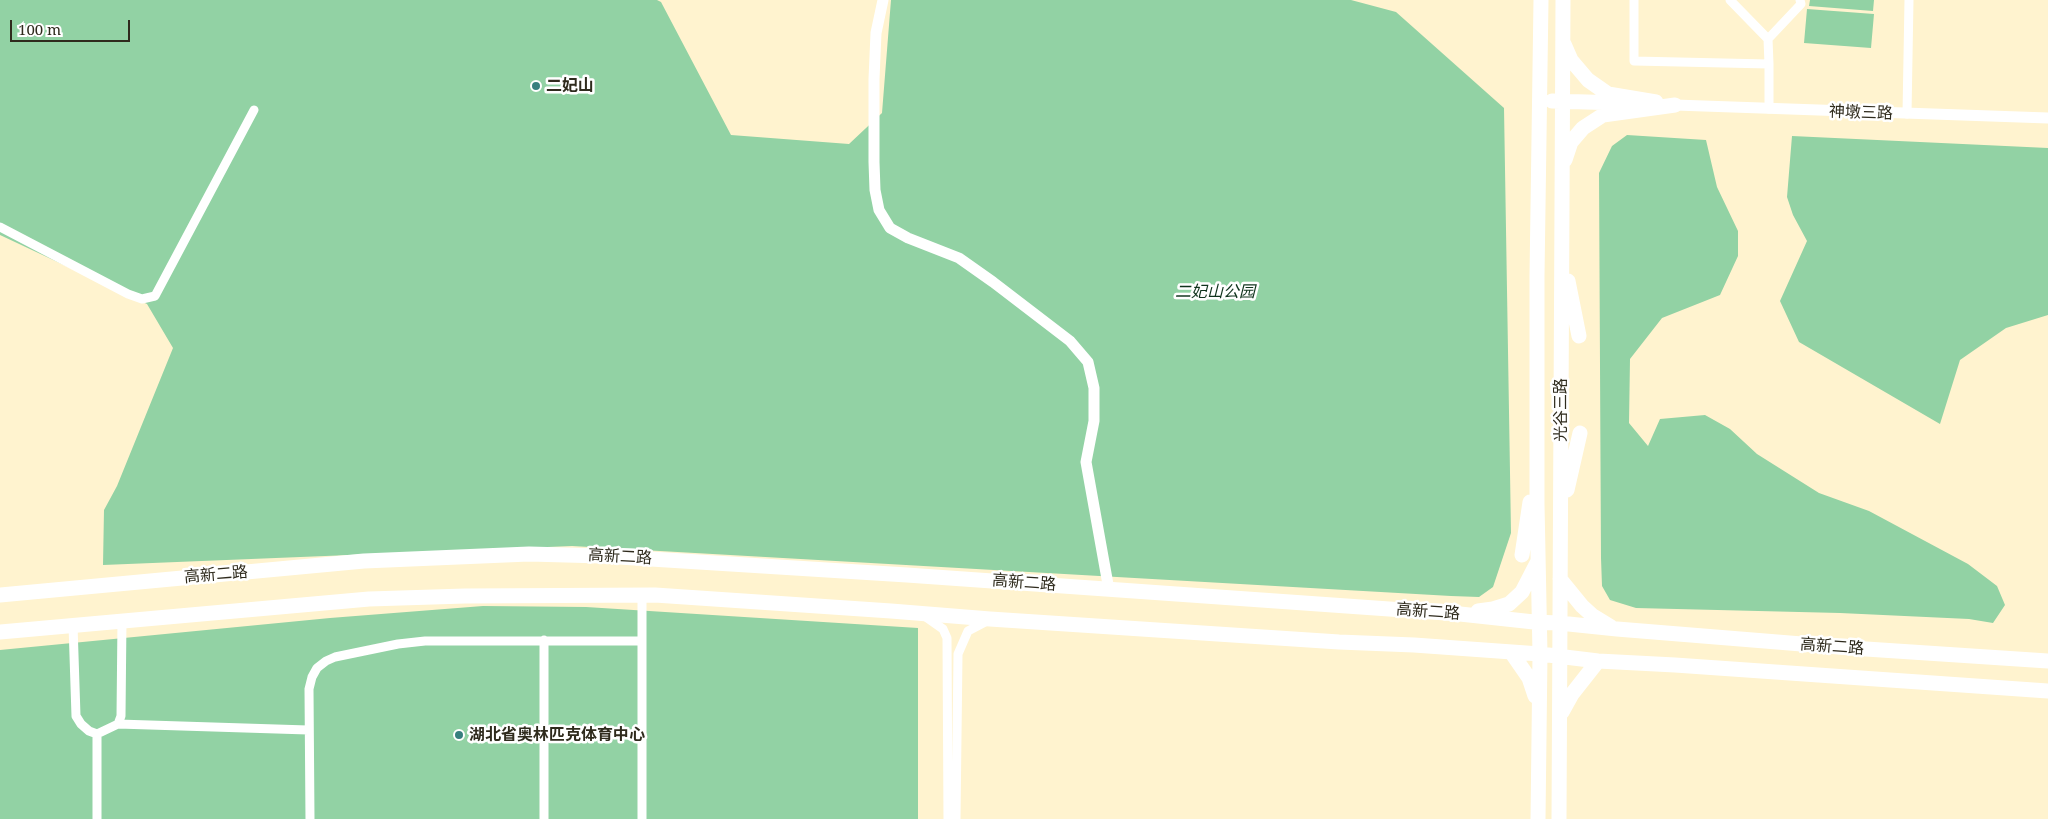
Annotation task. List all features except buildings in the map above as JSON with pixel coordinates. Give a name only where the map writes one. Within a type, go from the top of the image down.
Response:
[{"type":"main road","name":"光谷三路","points":[[1538,819],[1540,654],[1537,276],[1541,0]]},
{"type":"main road","name":"光谷三路","points":[[1559,819],[1562,656],[1559,622],[1562,0]]},
{"type":"main road","points":[[1562,39],[1571,60],[1588,80],[1608,94],[1675,106]]},
{"type":"main road","points":[[1540,100],[1675,106]]},
{"type":"main road","points":[[1561,171],[1572,142],[1582,128],[1603,115],[1675,106]]},
{"type":"main road","points":[[1561,249],[1579,336]]},
{"type":"main road","points":[[1560,518],[1580,433]]},
{"type":"main road","points":[[1522,555],[1537,456]]},
{"type":"main road","name":"高新二路","points":[[0,595],[364,561],[528,554],[603,556],[907,574],[1460,614],[1539,622],[1559,622],[1617,630],[2048,661]]},
{"type":"main road","points":[[1460,614],[1493,609],[1509,604],[1522,592],[1538,560]]},
{"type":"main road","points":[[1560,578],[1592,616],[1617,630]]},
{"type":"main road","name":"高新二路","points":[[0,632],[369,599],[642,595],[1511,652],[1598,661],[1675,664],[2048,691]]},
{"type":"main road","points":[[1511,652],[1529,678],[1538,703]]},
{"type":"main road","points":[[1560,716],[1572,694],[1598,661]]},
{"type":"street","points":[[883,0],[876,33],[874,79],[874,162],[878,210],[890,228],[908,238],[959,258],[993,282],[1070,341],[1088,362],[1094,388],[1094,421],[1086,462],[1109,590]]},
{"type":"street","points":[[1634,0],[1634,61],[1769,64]]},
{"type":"street","points":[[1730,0],[1768,39],[1769,109]]},
{"type":"street","points":[[1768,39],[1801,4],[1800,0]]},
{"type":"street","points":[[1907,114],[1909,0]]},
{"type":"street","name":"神墩三路","points":[[1675,106],[2048,118]]},
{"type":"street","points":[[0,227],[128,294],[142,299],[155,296],[254,110]]},
{"type":"street","points":[[642,595],[642,819]]},
{"type":"street","points":[[917,613],[933,620],[943,629],[946,638],[948,819]]},
{"type":"street","points":[[956,819],[958,654],[968,631],[990,619]]},
{"type":"street","points":[[118,724],[121,716],[122,620]]},
{"type":"street","points":[[73,624],[76,716],[89,731],[97,734],[118,724],[308,730]]},
{"type":"street","points":[[544,640],[544,819]]},
{"type":"street","points":[[310,819],[309,689],[317,668],[335,657],[398,644],[425,641],[641,641]]},
{"type":"street","points":[[97,734],[97,819]]},
{"type":"green space","name":"二妃山公园","points":[[0,0],[657,0],[661,2],[731,135],[849,144],[882,113],[891,0],[1351,0],[1396,12],[1504,108],[1511,533],[1493,587],[1479,597],[1451,596],[572,546],[103,565],[104,510],[117,486],[173,348],[147,304],[0,235]]},
{"type":"green space","points":[[1810,0],[1874,0],[1873,11],[1809,6]]},
{"type":"green space","points":[[1807,9],[1874,14],[1871,48],[1804,43]]},
{"type":"green space","points":[[1627,135],[1706,140],[1717,187],[1738,231],[1738,256],[1720,295],[1662,318],[1630,359],[1629,423],[1648,446],[1660,419],[1705,415],[1730,429],[1757,454],[1819,493],[1869,511],[1968,564],[1997,586],[2005,605],[1993,623],[1969,619],[1840,613],[1636,608],[1610,600],[1602,586],[1601,558],[1599,173],[1612,146]]},
{"type":"green space","points":[[1792,136],[2048,148],[2048,315],[2006,328],[1960,360],[1940,424],[1799,342],[1780,301],[1807,241],[1793,215],[1787,197]]},
{"type":"green space","name":"湖北省奥林匹克体育中心","points":[[483,606],[586,607],[918,628],[918,819],[0,819],[0,650],[330,618]]},
{"type":"place","name":"二妃山","points":[[536,86]]},
{"type":"place","name":"湖北省奥林匹克体育中心","points":[[459,735]]}]
